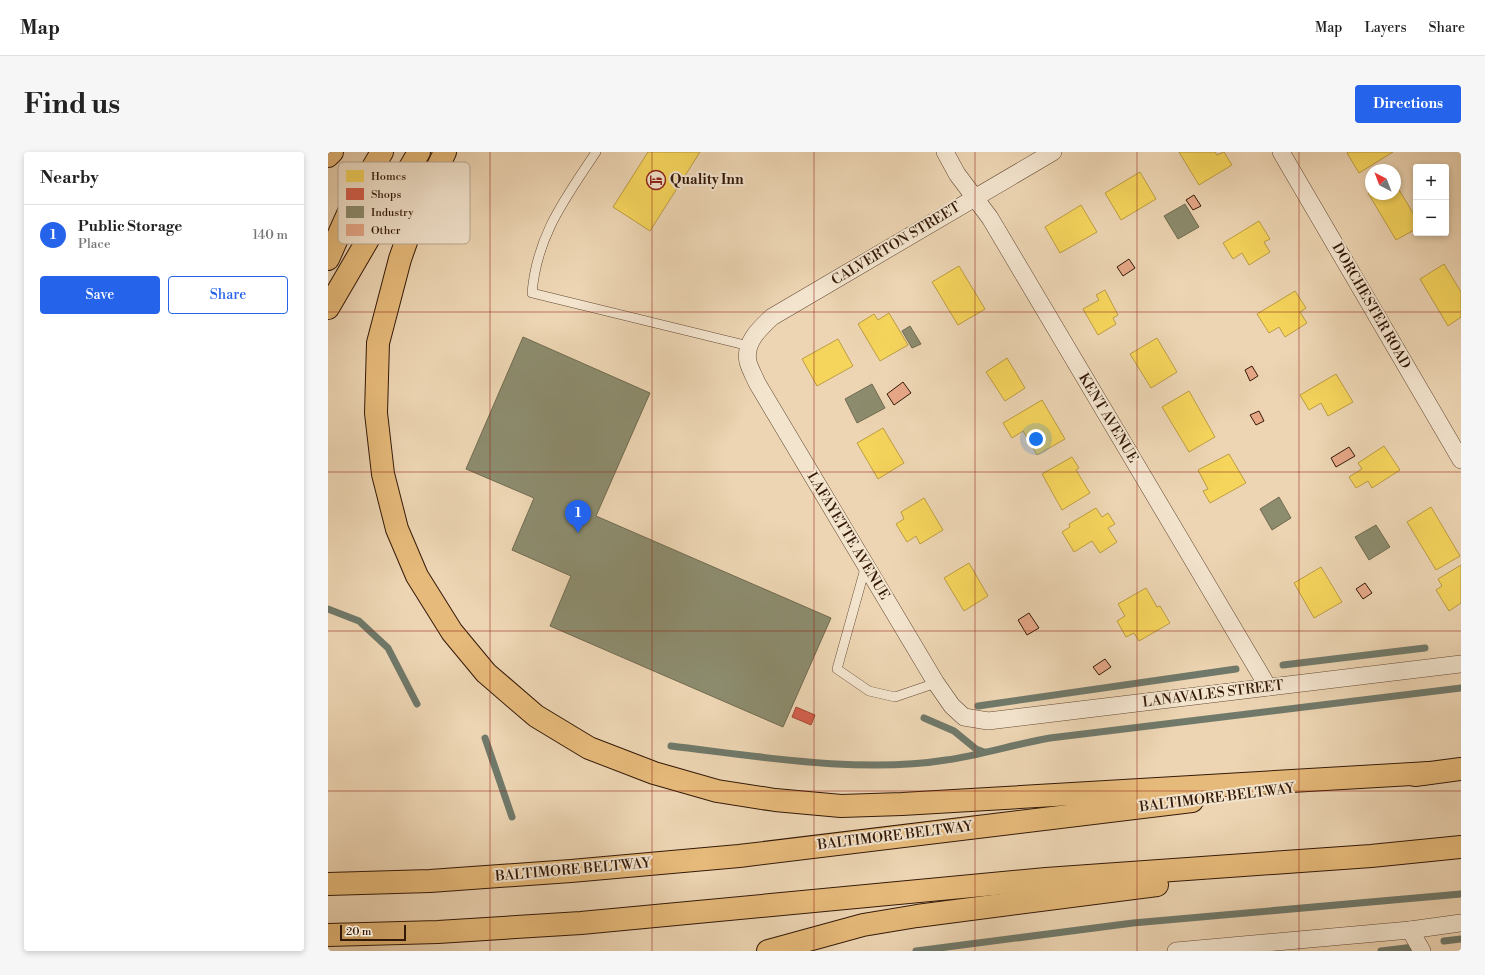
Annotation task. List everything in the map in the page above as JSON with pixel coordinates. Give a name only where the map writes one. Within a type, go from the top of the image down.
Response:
[{"type":"main road","points":[[328,156],[332,152]]},
{"type":"main road","points":[[328,165],[336,152]]},
{"type":"main road","points":[[376,162],[382,152]]},
{"type":"main road","points":[[413,162],[419,152]]},
{"type":"main road","points":[[440,162],[445,152]]},
{"type":"main road","points":[[328,259],[338,236]]},
{"type":"main road","points":[[328,308],[365,244]]},
{"type":"main road","points":[[405,244],[378,343],[376,413],[383,474],[397,530],[417,576],[452,632],[486,673],[536,716],[589,748],[654,774],[717,791],[775,800],[841,806],[902,804],[1429,773]]},
{"type":"main road","name":"BALTIMORE BELTWAY","points":[[328,884],[430,880],[555,872],[739,856],[1461,769]]},
{"type":"main road","points":[[768,951],[863,925],[910,917],[1371,856],[1461,847]]},
{"type":"main road","points":[[328,935],[438,932],[581,923],[1046,878],[1371,856]]},
{"type":"street","name":"KENT AVENUE","points":[[944,152],[957,174],[990,218],[1268,687]]},
{"type":"street","name":"CALVERTON STREET","points":[[748,346],[758,330],[772,317],[1053,152]]},
{"type":"street","name":"DORCHESTER ROAD","points":[[1281,152],[1461,460]]},
{"type":"street","name":"LAFAYETTE AVENUE","points":[[748,346],[748,362],[757,382],[936,683],[952,706],[964,717]]},
{"type":"street","name":"LANAVALES STREET","points":[[964,717],[988,721],[1461,664]]},
{"type":"street","points":[[1176,951],[1410,930],[1461,923]]},
{"type":"street","points":[[1410,930],[1422,951]]},
{"type":"lane","points":[[596,152],[553,219],[542,245],[534,270],[532,293],[748,346]]},
{"type":"lane","points":[[866,565],[837,669],[869,692],[895,697],[936,683]]},
{"type":"building: Homes","name":"Quality Inn","points":[[648,152],[700,152],[650,231],[613,207]]},
{"type":"building: Homes","points":[[1179,152],[1215,152],[1217,155],[1224,152],[1232,165],[1199,185]]},
{"type":"building: Homes","points":[[1393,152],[1374,164],[1365,164],[1365,169],[1359,173],[1347,153]]},
{"type":"building: Homes","points":[[1140,172],[1156,199],[1121,220],[1105,193]]},
{"type":"building: Homes","points":[[1401,193],[1413,213],[1413,231],[1396,240],[1372,200],[1401,200]]},
{"type":"building: Homes","points":[[1081,205],[1097,232],[1060,253],[1045,227]]},
{"type":"building: Homes","points":[[1259,221],[1270,239],[1264,242],[1270,252],[1249,265],[1242,253],[1233,259],[1223,243]]},
{"type":"building: Homes","points":[[1444,264],[1461,292],[1461,317],[1448,326],[1420,279]]},
{"type":"building: Homes","points":[[959,266],[985,309],[958,325],[932,282]]},
{"type":"building: Homes","points":[[1105,290],[1118,315],[1113,318],[1116,324],[1098,335],[1083,309],[1099,300],[1096,295]]},
{"type":"building: Homes","points":[[1295,291],[1306,308],[1300,312],[1307,323],[1285,337],[1279,327],[1269,333],[1257,314]]},
{"type":"building: Homes","points":[[889,313],[908,345],[880,361],[858,324],[874,314],[878,320]]},
{"type":"building: Homes","points":[[1157,338],[1177,372],[1151,388],[1130,354]]},
{"type":"building: Homes","points":[[838,339],[853,366],[817,386],[802,359]]},
{"type":"building: Homes","points":[[1007,358],[1025,388],[1005,401],[986,372]]},
{"type":"building: Homes","points":[[1336,374],[1353,402],[1328,416],[1321,403],[1309,410],[1300,395]]},
{"type":"building: Homes","points":[[1189,391],[1215,437],[1189,452],[1162,407]]},
{"type":"building: Homes","points":[[1042,400],[1065,439],[1037,455],[1023,431],[1012,438],[1003,423]]},
{"type":"building: Homes","points":[[883,428],[904,463],[878,479],[857,443]]},
{"type":"building: Homes","points":[[1384,446],[1400,470],[1372,488],[1368,481],[1356,488],[1349,477],[1362,469],[1358,463]]},
{"type":"building: Homes","points":[[1229,454],[1246,483],[1210,503],[1203,491],[1208,489],[1198,470]]},
{"type":"building: Homes","points":[[1072,457],[1079,468],[1076,470],[1090,493],[1062,510],[1042,474]]},
{"type":"building: Homes","points":[[924,498],[943,530],[920,544],[916,536],[907,542],[896,524],[904,519],[901,512]]},
{"type":"building: Homes","points":[[1431,507],[1460,556],[1436,570],[1407,522]]},
{"type":"building: Homes","points":[[1096,508],[1102,517],[1108,513],[1115,524],[1108,528],[1117,542],[1100,553],[1092,541],[1074,552],[1062,532],[1070,527],[1069,524]]},
{"type":"building: Homes","points":[[969,563],[988,596],[964,611],[944,578]]},
{"type":"building: Homes","points":[[1461,565],[1461,603],[1449,611],[1436,590],[1442,586],[1438,579]]},
{"type":"building: Homes","points":[[1321,567],[1342,602],[1314,618],[1294,583]]},
{"type":"building: Homes","points":[[1146,588],[1157,607],[1160,606],[1170,623],[1139,641],[1134,633],[1126,637],[1117,621],[1125,616],[1118,604]]},
{"type":"building: Shops","points":[[796,707],[815,715],[811,725],[792,717]]},
{"type":"building: Industry","points":[[1185,204],[1199,227],[1178,239],[1164,216]]},
{"type":"building: Industry","points":[[910,326],[921,344],[912,348],[902,331]]},
{"type":"building: Industry","points":[[523,337],[650,393],[596,516],[831,618],[783,727],[550,626],[571,576],[512,550],[534,498],[466,469]]},
{"type":"building: Industry","points":[[872,384],[885,408],[857,423],[845,399]]},
{"type":"building: Industry","points":[[1279,497],[1291,518],[1272,530],[1260,509]]},
{"type":"building: Industry","points":[[1376,525],[1390,547],[1369,560],[1355,537]]},
{"type":"building: Other","points":[[1194,195],[1201,206],[1193,210],[1186,200]]},
{"type":"building: Other","points":[[1129,259],[1135,268],[1123,276],[1117,267]]},
{"type":"building: Other","points":[[1252,366],[1258,376],[1250,381],[1245,370]]},
{"type":"building: Other","points":[[903,382],[911,393],[894,405],[887,394]]},
{"type":"building: Other","points":[[1259,411],[1264,421],[1256,425],[1250,415]]},
{"type":"building: Other","points":[[1349,447],[1355,456],[1336,467],[1331,458]]},
{"type":"building: Other","points":[[1365,583],[1372,593],[1363,599],[1356,589]]},
{"type":"building: Other","points":[[1029,613],[1039,628],[1027,635],[1018,620]]},
{"type":"building: Other","points":[[1105,659],[1111,667],[1099,675],[1093,667]]},
{"type":"waterway","points":[[328,609],[359,621],[388,648],[417,704]]},
{"type":"waterway","points":[[1283,665],[1425,648]]},
{"type":"waterway","points":[[978,706],[1236,669]]},
{"type":"waterway","points":[[671,746],[808,762],[879,765],[913,764],[959,758],[1050,738],[1461,688]]},
{"type":"waterway","points":[[924,718],[954,731],[976,749],[984,752]]},
{"type":"waterway","points":[[485,738],[512,817]]},
{"type":"waterway","points":[[916,951],[1133,923],[1461,894]]},
{"type":"waterway","points":[[1444,941],[1461,939]]},
{"type":"waterway","points":[[1381,951],[1414,947]]},
{"type":"place","name":"Quality Inn","points":[[656,180]]},
{"type":"place","name":"Public Storage","points":[[578,533]]}]
